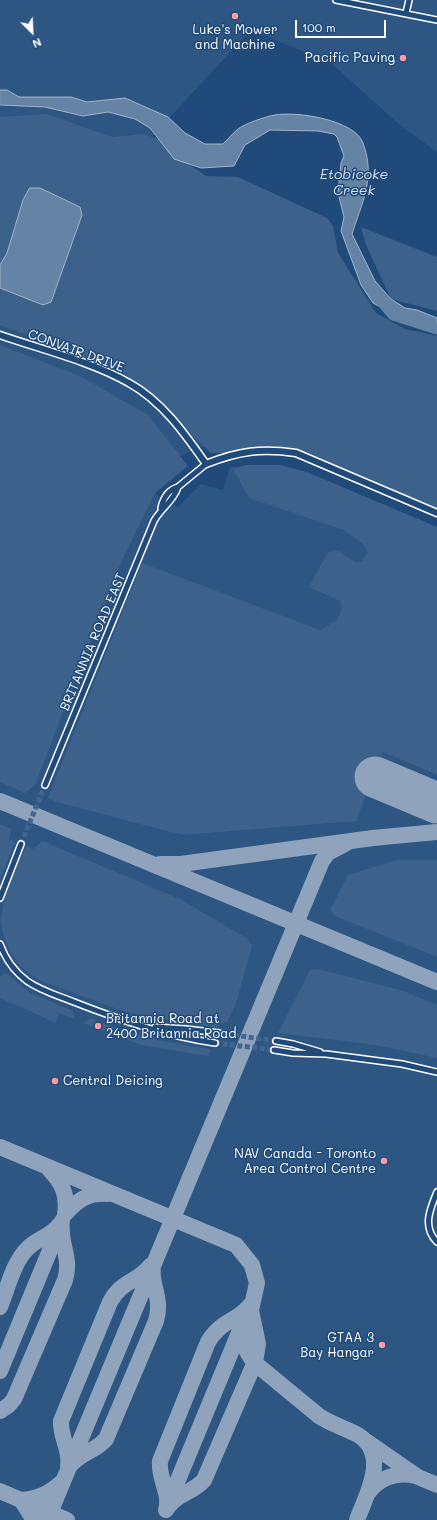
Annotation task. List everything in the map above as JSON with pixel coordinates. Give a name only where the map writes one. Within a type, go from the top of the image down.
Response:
[{"type":"street","points":[[336,0],[437,20]]},
{"type":"street","points":[[406,13],[409,0]]},
{"type":"street","name":"CONVAIR DRIVE","points":[[0,335],[92,367],[129,382],[148,396],[175,423],[206,464]]},
{"type":"street","name":"BRITANNIA ROAD EAST","points":[[45,785],[154,521],[161,508],[169,503],[176,494],[178,487],[206,464],[226,456],[250,450],[272,449],[296,453],[437,513]]},
{"type":"street","points":[[0,898],[21,844]]},
{"type":"street","points":[[0,944],[14,969],[27,981],[46,991],[122,1021],[148,1027],[185,1039],[215,1042]]},
{"type":"street","points":[[148,1027],[186,1029],[219,1033]]},
{"type":"street","points":[[276,1041],[293,1044],[326,1054]]},
{"type":"street","points":[[274,1050],[326,1054],[402,1064],[437,1072]]},
{"type":"street","points":[[437,1192],[431,1207],[428,1223],[430,1231],[437,1242]]},
{"type":"shaded area","points":[[0,0],[437,0],[437,152],[401,126],[331,63],[251,30],[117,174],[339,461],[217,440],[172,460],[155,493],[163,500],[178,507],[201,484],[223,490],[230,467],[271,465],[304,473],[437,532],[437,1520],[0,1520]]},
{"type":"shaded area","points":[[46,114],[113,137],[143,134],[159,139],[174,154],[206,176],[238,177],[327,218],[333,226],[338,253],[376,313],[405,329],[437,336],[437,513],[299,454],[211,453],[150,395],[119,369],[0,325],[0,117]]},
{"type":"shaded area","points":[[361,227],[437,257],[437,311],[391,299],[366,245]]},
{"type":"shaded area","points":[[0,345],[80,376],[148,415],[188,466],[155,493],[122,560],[35,785],[25,793],[0,782]]},
{"type":"shaded area","points":[[246,465],[280,465],[307,472],[437,527],[437,775],[383,752],[356,821],[182,835],[57,802],[48,798],[142,563],[320,630],[337,620],[342,608],[340,601],[309,587],[328,552],[338,551],[355,562],[362,561],[367,553],[364,545],[344,530],[249,498],[233,469]]},
{"type":"shaded area","points":[[0,824],[12,829],[9,839],[15,842],[0,879]]},
{"type":"shaded area","points":[[42,841],[180,899],[248,939],[252,946],[251,950],[235,1006],[227,1022],[217,1026],[219,1028],[147,1017],[117,1009],[39,980],[20,966],[10,951],[3,934],[1,920],[5,894],[26,846],[33,849]]},
{"type":"shaded area","points":[[396,860],[437,860],[437,957],[335,916],[330,910],[348,875]]},
{"type":"shaded area","points":[[318,969],[404,991],[437,1005],[437,1058],[376,1045],[278,1033],[310,970]]},
{"type":"shaded area","points":[[7,974],[29,992],[73,1011],[74,1019],[59,1013],[56,1023],[0,998],[0,976]]},
{"type":"shaded area","points":[[89,1019],[93,1019],[137,1035],[211,1049],[209,1056],[206,1056],[141,1045],[83,1023]]},
{"type":"water","name":"Etobicoke Creek","points":[[0,90],[7,90],[19,97],[71,97],[87,102],[125,98],[168,117],[185,133],[205,144],[223,144],[241,127],[256,120],[275,115],[297,114],[310,116],[337,123],[349,128],[358,135],[363,143],[367,156],[368,167],[366,190],[352,234],[375,281],[391,299],[405,308],[417,310],[437,318],[437,327],[400,317],[373,303],[361,285],[341,231],[344,217],[338,193],[341,163],[344,156],[337,137],[334,134],[318,131],[270,130],[245,145],[234,166],[201,168],[174,159],[150,128],[135,119],[108,112],[83,116],[45,107],[0,105]]},
{"type":"water","points":[[30,188],[40,188],[80,207],[82,215],[51,302],[43,305],[0,288],[0,265],[7,253],[23,200]]},
{"type":"waterway","name":"Etobicoke Creek","points":[[382,302],[393,315],[437,329]]},
{"type":"taxiway","points":[[0,801],[437,982]]},
{"type":"taxiway","points":[[160,864],[181,864],[373,838],[437,832]]},
{"type":"taxiway","points":[[47,1520],[322,861],[328,853],[347,843]]},
{"type":"taxiway","points":[[0,1147],[236,1245],[252,1265],[257,1283],[251,1310],[258,1344],[255,1362],[204,1480],[195,1488],[174,1500],[166,1510]]},
{"type":"taxiway","points":[[49,1169],[61,1184],[63,1189],[66,1200],[65,1214],[84,1198],[95,1194],[108,1194]]},
{"type":"taxiway","points":[[0,1411],[9,1405],[14,1399],[65,1280],[67,1264],[62,1237],[62,1221]]},
{"type":"taxiway","points":[[0,1307],[18,1260],[28,1248],[53,1231],[60,1224]]},
{"type":"taxiway","points":[[0,1371],[60,1226]]},
{"type":"taxiway","points":[[69,1467],[73,1462],[97,1447],[106,1439],[156,1321],[158,1305],[153,1280],[153,1265]]},
{"type":"taxiway","points":[[68,1466],[69,1460],[62,1433],[61,1421],[110,1302],[120,1289],[150,1266]]},
{"type":"taxiway","points":[[166,1510],[167,1498],[161,1474],[160,1461],[208,1342],[218,1329],[240,1315],[250,1305]]},
{"type":"taxiway","points":[[246,1318],[243,1331],[245,1348],[256,1364],[319,1416],[358,1435],[368,1443],[373,1453],[373,1476],[357,1520]]},
{"type":"taxiway","points":[[168,1504],[241,1328]]},
{"type":"taxiway","points":[[366,1441],[418,1477],[437,1485]]},
{"type":"taxiway","points":[[368,1493],[377,1483],[389,1477],[402,1474],[416,1476]]},
{"type":"taxiway","points":[[34,1520],[21,1500],[43,1495],[62,1482]]},
{"type":"taxiway","points":[[0,1491],[67,1520]]},
{"type":"runway","points":[[375,777],[437,803]]},
{"type":"tunnel","points":[[21,844],[45,785]]},
{"type":"tunnel","points":[[219,1033],[276,1041]]},
{"type":"tunnel","points":[[215,1043],[274,1050]]},
{"type":"place","name":"Luke's Mower and Machine","points":[[235,16]]},
{"type":"place","name":"Pacific Paving","points":[[403,58]]},
{"type":"place","name":"Britannia Road at 2400 Britannia Road","points":[[98,1026]]},
{"type":"place","name":"Central Deicing","points":[[55,1081]]},
{"type":"place","name":"NAV Canada - Toronto Area Control Centre","points":[[384,1161]]},
{"type":"place","name":"GTAA 3 Bay Hangar","points":[[382,1345]]}]
